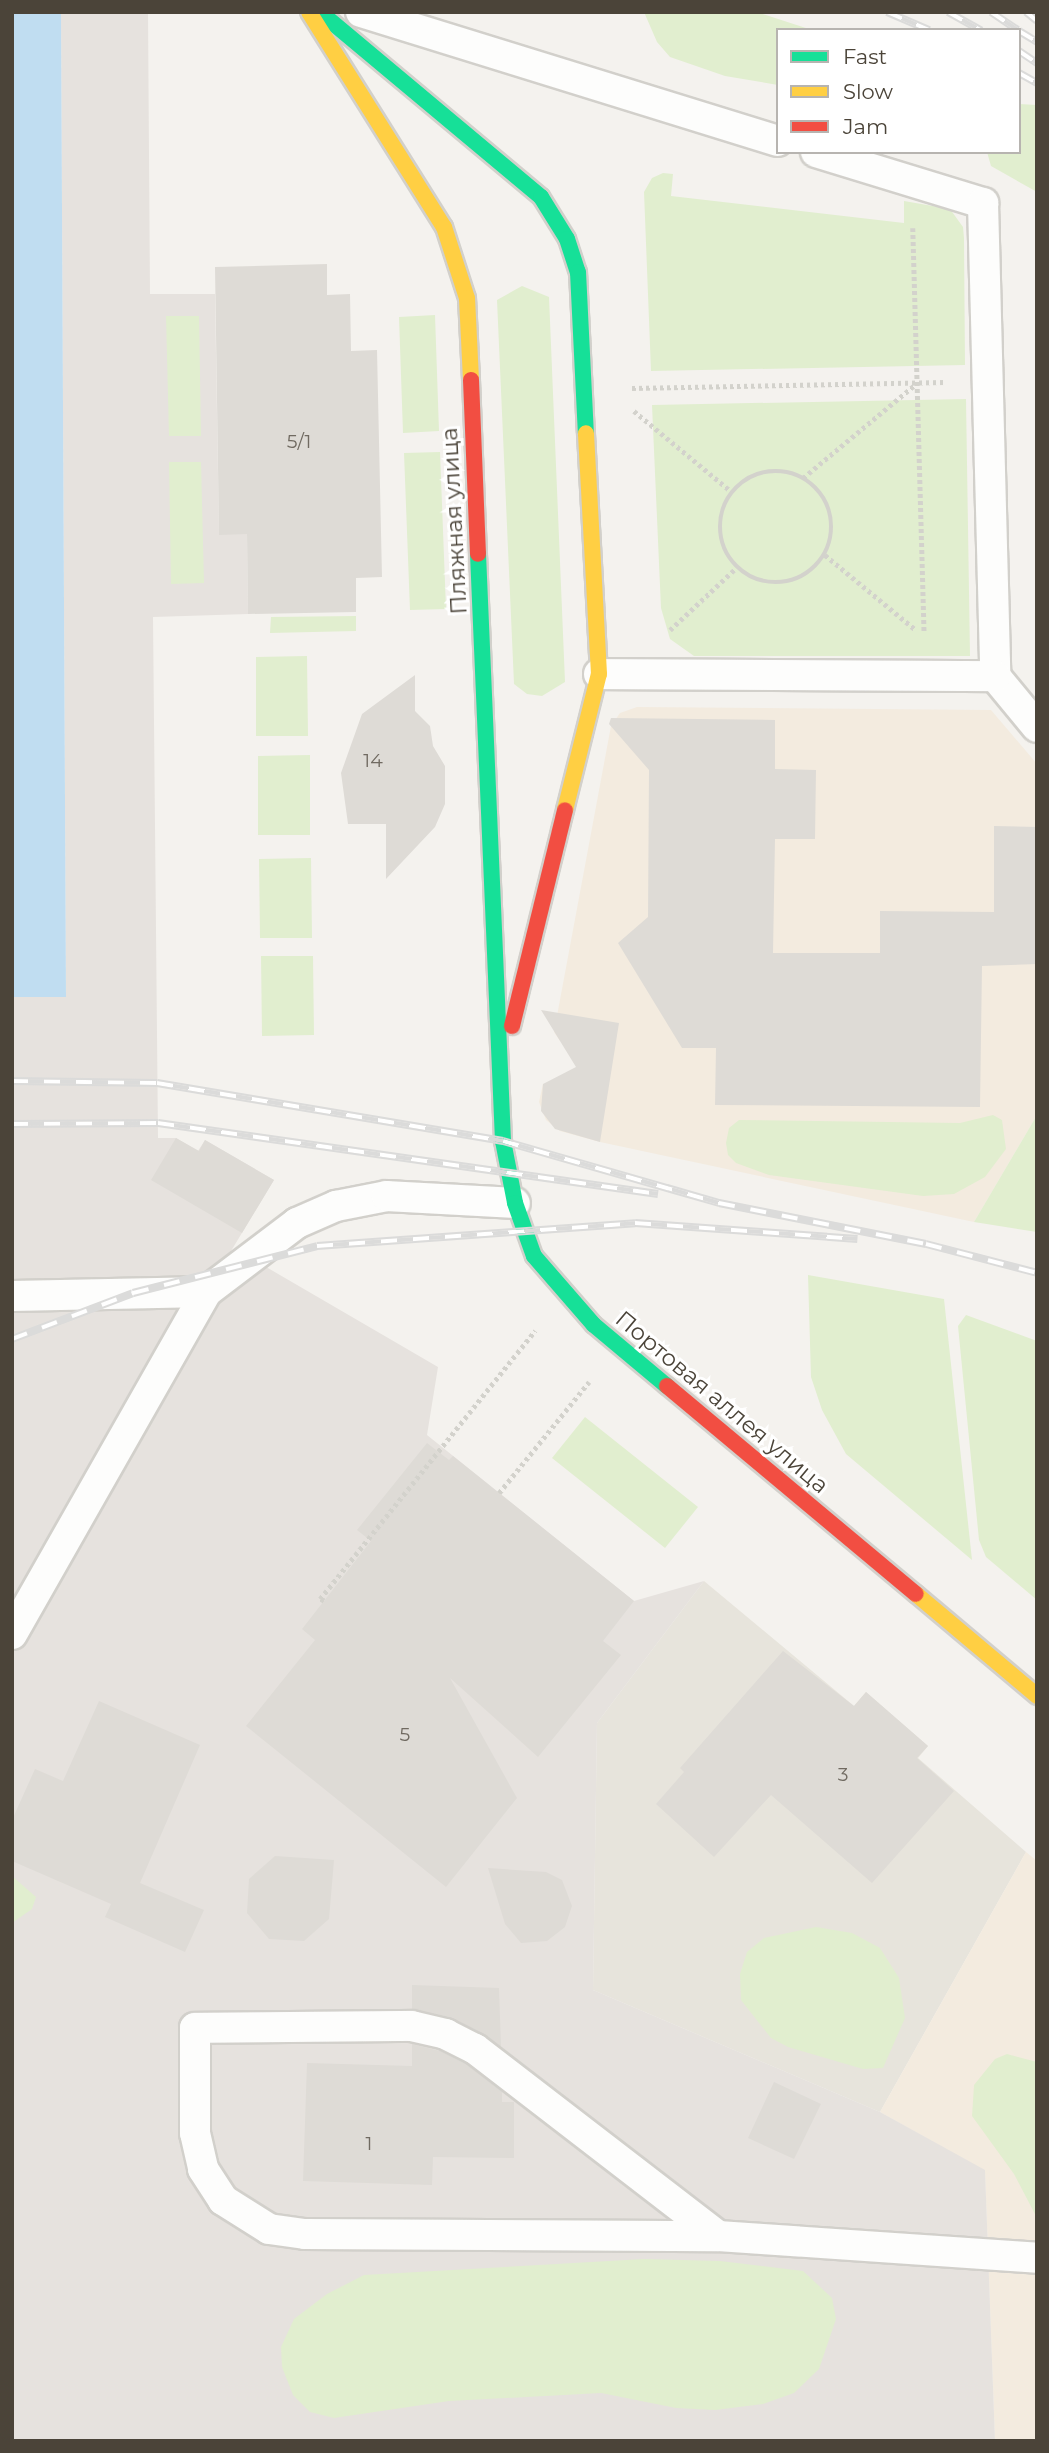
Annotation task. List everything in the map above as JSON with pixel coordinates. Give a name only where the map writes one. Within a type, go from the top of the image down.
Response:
[{"type":"street","name":"Пляжная улица","points":[[309,12],[444,227],[467,298],[501,1069]]},
{"type":"street","points":[[321,12],[517,173],[551,210],[578,272],[599,674],[501,1069]]},
{"type":"street","name":"Портовая аллея улица","points":[[501,1069],[503,1141],[515,1203],[534,1256],[594,1325],[1037,1696]]},
{"type":"lane","points":[[360,12],[776,140]]},
{"type":"lane","points":[[822,154],[983,203],[995,676],[1037,727]]},
{"type":"lane","points":[[599,674],[995,676]]},
{"type":"lane","points":[[12,1634],[206,1292],[297,1223],[336,1206],[387,1196],[515,1203]]},
{"type":"lane","points":[[12,1296],[206,1292]]},
{"type":"lane","points":[[718,2236],[475,2049],[446,2034],[412,2026],[195,2028],[198,2152],[223,2200],[252,2222],[305,2234],[718,2236],[1037,2258]]},
{"type":"path","points":[[825,555],[924,637],[911,182]]},
{"type":"path","points":[[585,389],[988,381]]},
{"type":"path","points":[[803,478],[917,383]]},
{"type":"path","points":[[622,401],[732,492]]},
{"type":"path","points":[[765,472],[803,478],[819,490],[828,507],[832,536],[825,555],[805,575],[779,583],[761,581],[737,567],[726,553],[720,529],[732,492],[765,472]]},
{"type":"path","points":[[667,633],[737,567]]},
{"type":"path","points":[[324,1601],[320,1599],[538,1327]]},
{"type":"path","points":[[499,1493],[595,1374]]},
{"type":"shaded area","points":[[61,12],[148,12],[150,294],[215,294],[219,534],[247,534],[248,614],[153,617],[158,1138],[176,1138],[198,1151],[205,1140],[274,1180],[231,1251],[253,1274],[261,1264],[438,1367],[427,1435],[634,1601],[704,1581],[597,1723],[593,1990],[880,2112],[985,2170],[995,2441],[12,2441],[12,997],[66,997]]},
{"type":"shaded area","points":[[637,707],[991,710],[1037,764],[1037,1115],[974,1222],[600,1142],[560,1131],[546,1120],[539,1102],[543,1084],[574,1081],[580,1044],[560,1041],[554,1032],[611,726],[620,713]]},
{"type":"shaded area","points":[[704,1581],[854,1706],[866,1692],[928,1746],[918,1758],[1026,1852],[880,2112],[593,1990],[597,1723]]},
{"type":"shaded area","points":[[1026,1852],[1037,1861],[1037,2441],[995,2441],[985,2171],[880,2112]]},
{"type":"green space","points":[[644,12],[757,12],[806,28],[776,28],[776,85],[725,76],[670,57],[657,42]]},
{"type":"green space","points":[[1021,104],[1037,105],[1037,192],[991,166],[988,154],[1021,154]]},
{"type":"green space","points":[[663,173],[673,174],[671,196],[904,223],[904,201],[950,209],[963,227],[965,365],[651,371],[644,192],[652,178]]},
{"type":"green space","points":[[522,286],[549,297],[565,682],[542,696],[527,694],[514,684],[497,300]]},
{"type":"green space","points":[[435,315],[439,431],[403,433],[399,317]]},
{"type":"green space","points":[[166,316],[199,316],[201,436],[169,436]]},
{"type":"green space","points":[[966,399],[970,656],[694,656],[670,639],[661,608],[652,405]]},
{"type":"green space","points":[[440,452],[446,609],[410,610],[404,453]]},
{"type":"green space","points":[[169,462],[201,462],[204,583],[171,584]]},
{"type":"green space","points":[[356,616],[356,631],[270,633],[271,617]]},
{"type":"green space","points":[[307,656],[308,736],[256,736],[256,657]]},
{"type":"green space","points":[[310,755],[310,835],[258,835],[258,756]]},
{"type":"green space","points":[[311,858],[312,938],[260,938],[259,859]]},
{"type":"green space","points":[[261,956],[313,956],[314,1035],[262,1036]]},
{"type":"green space","points":[[993,1115],[1002,1120],[1006,1149],[985,1177],[954,1194],[923,1196],[769,1175],[736,1163],[728,1155],[726,1143],[729,1128],[739,1120],[960,1123]]},
{"type":"green space","points":[[1037,1115],[1037,1232],[974,1222]]},
{"type":"green space","points":[[808,1275],[944,1299],[972,1560],[846,1454],[822,1410],[811,1377]]},
{"type":"green space","points":[[966,1315],[1037,1341],[1037,1600],[986,1557],[979,1540],[958,1326]]},
{"type":"green space","points":[[585,1417],[698,1507],[665,1548],[552,1458]]},
{"type":"green space","points":[[12,1876],[36,1897],[32,1909],[12,1923]]},
{"type":"green space","points":[[816,1927],[852,1933],[880,1948],[899,1978],[905,2018],[883,2068],[863,2069],[788,2047],[771,2038],[741,2000],[740,1974],[747,1952],[764,1938]]},
{"type":"green space","points":[[1007,2054],[1037,2062],[1037,2218],[1014,2174],[972,2116],[974,2085],[995,2059]]},
{"type":"green space","points":[[644,2259],[720,2261],[803,2271],[832,2298],[836,2319],[819,2369],[794,2393],[763,2404],[715,2410],[676,2408],[601,2393],[449,2401],[334,2418],[310,2412],[293,2395],[282,2367],[281,2347],[294,2319],[327,2294],[364,2275]]},
{"type":"water","points":[[12,12],[61,12],[66,997],[12,997]]},
{"type":"building","points":[[327,264],[327,295],[350,294],[351,351],[377,350],[382,577],[356,578],[356,612],[248,614],[247,534],[219,535],[215,267]]},
{"type":"building","points":[[415,675],[415,711],[430,726],[433,746],[445,766],[445,804],[435,827],[386,879],[386,824],[348,824],[341,773],[362,714]]},
{"type":"building","points":[[611,718],[775,720],[775,769],[816,770],[815,839],[775,839],[773,953],[880,953],[880,911],[994,912],[994,826],[1037,827],[1037,964],[982,966],[980,1107],[715,1105],[716,1048],[682,1048],[618,943],[648,917],[649,770],[609,724]]},
{"type":"building","points":[[541,1010],[619,1023],[600,1142],[555,1129],[541,1111],[543,1084],[576,1067]]},
{"type":"building","points":[[176,1138],[199,1151],[205,1140],[274,1180],[242,1233],[151,1180]]},
{"type":"building","points":[[427,1443],[449,1460],[453,1456],[634,1601],[603,1641],[621,1655],[538,1757],[450,1678],[517,1798],[446,1887],[246,1726],[315,1640],[302,1629],[371,1541],[357,1530]]},
{"type":"building","points":[[783,1651],[854,1706],[866,1692],[928,1746],[917,1758],[954,1791],[872,1883],[771,1795],[714,1857],[656,1804],[684,1772],[680,1768]]},
{"type":"building","points":[[99,1701],[200,1745],[140,1883],[204,1910],[185,1952],[105,1917],[111,1904],[12,1861],[12,1820],[35,1769],[63,1781]]},
{"type":"building","points":[[275,1856],[334,1860],[329,1919],[304,1941],[269,1939],[247,1913],[249,1879]]},
{"type":"building","points":[[488,1868],[546,1872],[562,1880],[572,1906],[565,1927],[547,1941],[521,1943],[505,1924]]},
{"type":"building","points":[[412,1985],[499,1988],[501,2047],[454,2018],[412,2009]]},
{"type":"building","points":[[412,2044],[440,2051],[466,2064],[502,2092],[502,2102],[514,2102],[514,2158],[433,2157],[432,2185],[303,2181],[307,2063],[412,2066]]},
{"type":"building","points":[[774,2082],[821,2104],[794,2159],[748,2138]]},
{"type":"railway","points":[[887,12],[924,28]]},
{"type":"railway","points":[[948,12],[977,28]]},
{"type":"railway","points":[[991,12],[1015,28]]},
{"type":"railway","points":[[1026,12],[1037,21]]},
{"type":"railway","points":[[1021,32],[1037,42]]},
{"type":"railway","points":[[1021,52],[1037,63]]},
{"type":"railway","points":[[1021,74],[1037,83]]},
{"type":"railway","points":[[12,1081],[157,1083],[503,1141],[719,1203],[926,1244],[1037,1273]]},
{"type":"railway","points":[[12,1124],[158,1123],[658,1194]]},
{"type":"railway","points":[[12,1339],[133,1293],[317,1246],[635,1223],[857,1239]]},
{"type":"traffic: fast","points":[[321,13],[541,197],[567,239],[578,272],[586,433]]},
{"type":"traffic: fast","points":[[478,554],[503,1141],[515,1203],[534,1256],[594,1325],[667,1386]]},
{"type":"traffic: slow","points":[[309,12],[444,227],[467,298],[471,380]]},
{"type":"traffic: slow","points":[[565,810],[599,674],[586,433]]},
{"type":"traffic: slow","points":[[916,1594],[1037,1696]]},
{"type":"traffic: jam","points":[[471,380],[478,554]]},
{"type":"traffic: jam","points":[[512,1026],[565,810]]},
{"type":"traffic: jam","points":[[667,1386],[916,1594]]}]
